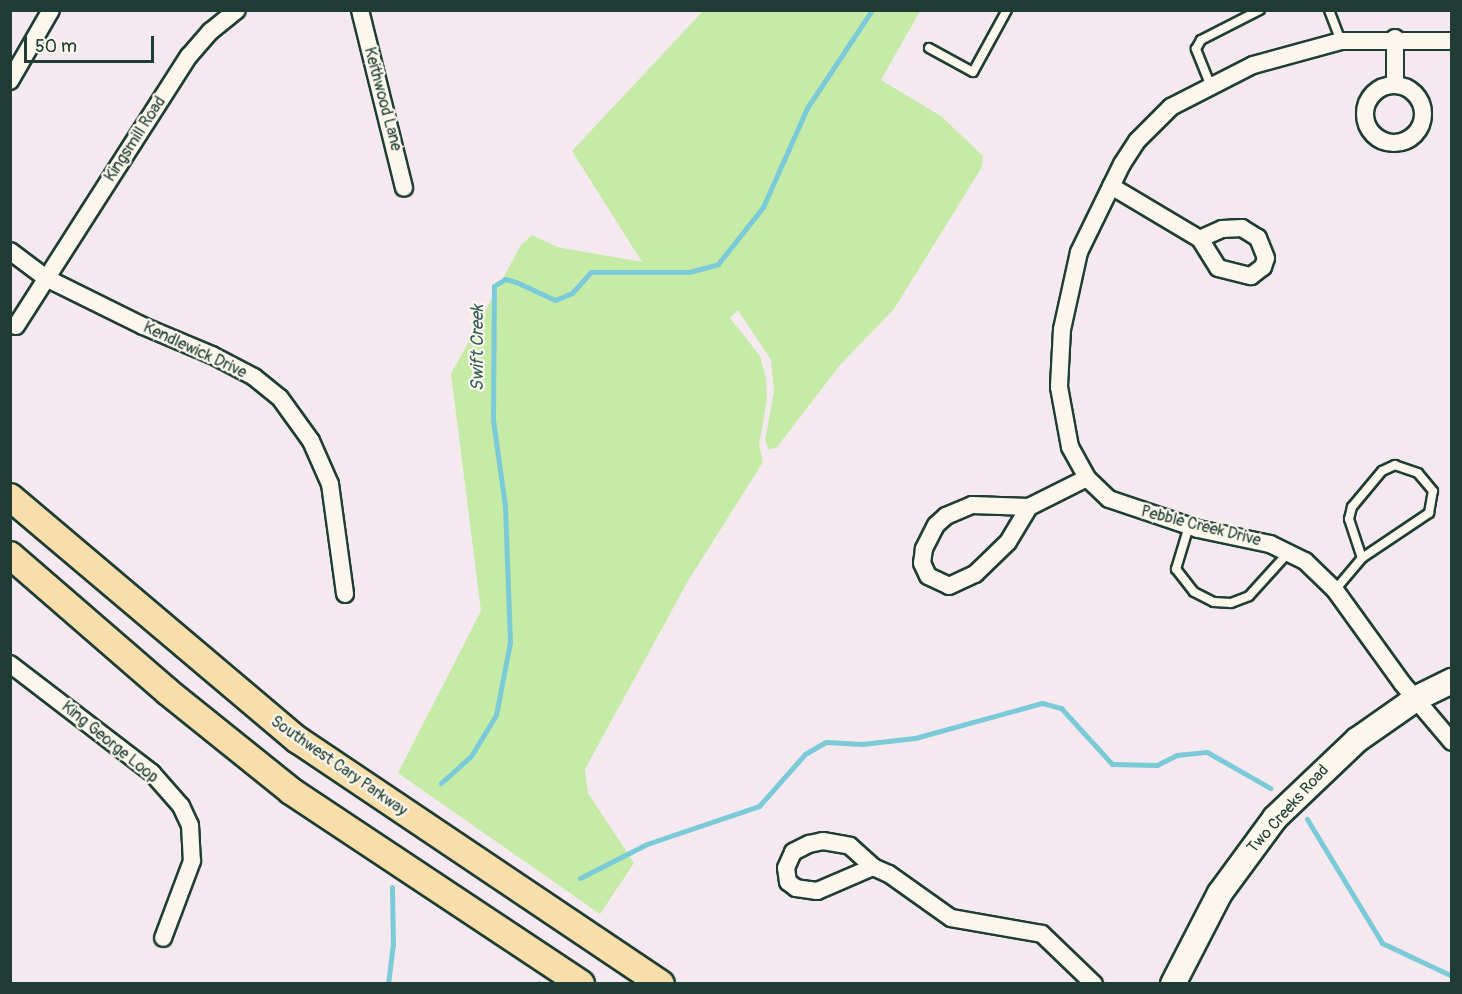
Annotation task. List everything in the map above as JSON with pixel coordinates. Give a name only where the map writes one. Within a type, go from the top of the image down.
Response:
[{"type":"main road","name":"Southwest Cary Parkway","points":[[10,497],[298,740],[662,984]]},
{"type":"main road","points":[[10,555],[168,692],[291,791],[581,984]]},
{"type":"street","points":[[10,81],[51,10]]},
{"type":"street","name":"Kingsmill Road","points":[[46,278],[189,56],[211,31],[237,10]]},
{"type":"street","name":"Keithwood Lane","points":[[360,10],[405,188]]},
{"type":"street","points":[[1395,38],[1395,84]]},
{"type":"street","name":"Pebble Creek Drive","points":[[1452,41],[1395,38],[1341,41],[1253,65],[1210,84],[1171,107],[1133,147],[1110,186],[1079,252],[1062,329],[1059,387],[1070,447],[1087,478],[1110,499],[1190,526],[1235,534],[1305,561],[1335,590],[1401,683],[1417,698],[1452,742]]},
{"type":"street","points":[[1110,186],[1200,239]]},
{"type":"street","name":"Kendlewick Drive","points":[[10,251],[46,278],[143,326],[213,355],[254,377],[280,398],[311,441],[330,484],[345,594]]},
{"type":"street","points":[[15,326],[46,278]]},
{"type":"street","points":[[1029,507],[1008,542],[975,574],[949,586],[928,576],[922,563],[924,549],[936,525],[946,516],[972,505],[1029,507],[1087,478]]},
{"type":"street","name":"King George Loop","points":[[10,664],[152,774],[181,806],[190,825],[192,861],[164,938]]},
{"type":"street","name":"Two Creeks Road","points":[[1173,984],[1220,893],[1275,818],[1348,747],[1417,698],[1452,681]]},
{"type":"street","points":[[873,867],[817,891],[796,888],[788,882],[786,868],[793,852],[823,841],[850,846],[873,867],[889,874],[951,918],[1042,934],[1094,984]]},
{"type":"lane","points":[[929,48],[973,72],[1007,10]]},
{"type":"lane","points":[[1210,84],[1196,49],[1201,40],[1260,10]]},
{"type":"lane","points":[[1329,10],[1341,41]]},
{"type":"lane","points":[[1335,590],[1362,558],[1429,513],[1433,491],[1418,473],[1395,465],[1382,471],[1352,507],[1349,519],[1362,558]]},
{"type":"lane","points":[[1190,526],[1176,569],[1194,592],[1214,602],[1231,603],[1250,596],[1288,553]]},
{"type":"green space","points":[[703,11],[920,11],[881,80],[941,116],[983,156],[982,167],[894,309],[840,365],[777,447],[769,450],[765,440],[774,392],[771,360],[738,310],[730,318],[760,356],[766,378],[767,400],[759,445],[763,462],[688,581],[585,769],[588,793],[634,863],[600,914],[398,773],[481,611],[451,374],[521,245],[532,235],[557,247],[642,262],[572,151]]},
{"type":"waterway","name":"Swift Creek","points":[[441,783],[471,756],[496,715],[510,642],[505,506],[493,420],[494,286],[505,279],[555,300],[572,293],[591,272],[689,272],[718,264],[763,207],[807,108],[872,10]]},
{"type":"waterway","points":[[580,878],[647,844],[759,806],[805,754],[826,742],[862,744],[915,738],[1042,703],[1061,708],[1112,764],[1157,765],[1177,755],[1207,752],[1270,788]]},
{"type":"waterway","points":[[1307,819],[1382,943],[1452,976]]},
{"type":"waterway","name":"Swift Creek","points":[[388,984],[393,946],[392,887]]}]
